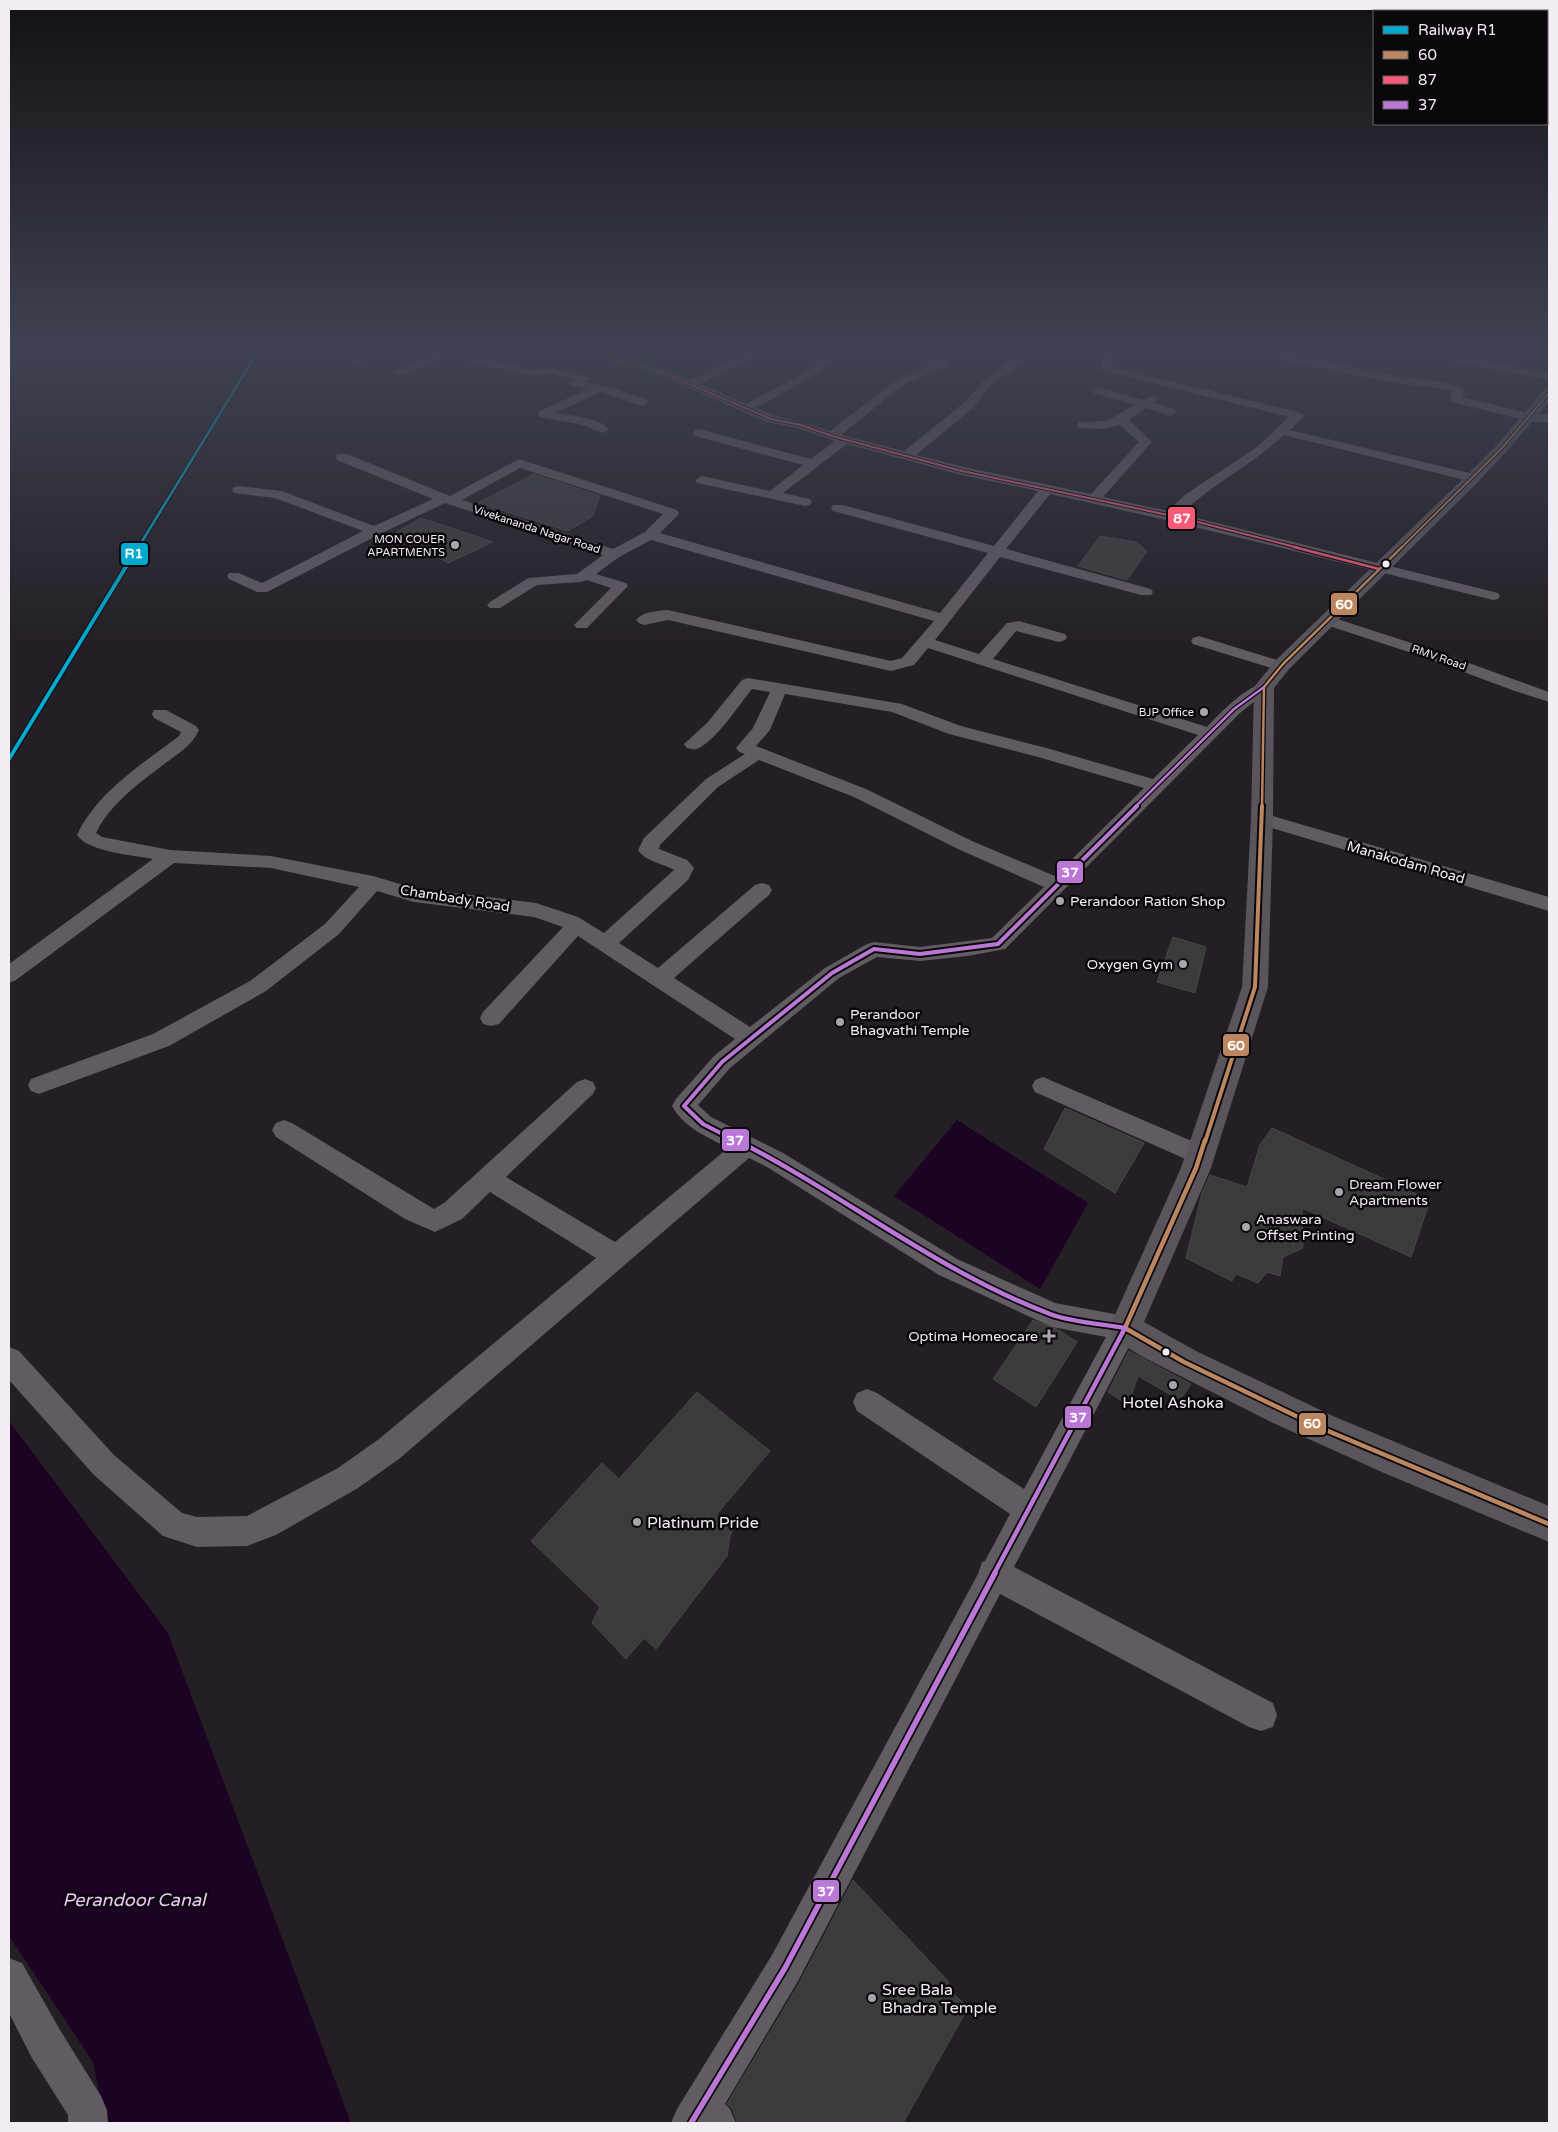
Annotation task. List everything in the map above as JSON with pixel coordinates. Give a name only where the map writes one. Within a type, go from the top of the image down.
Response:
[{"type":"main road","points":[[1503,447],[1281,666],[1264,687],[1262,819],[1255,987],[1200,1155],[1125,1328],[1202,1371],[1293,1415],[1452,1485],[1549,1524]]},
{"type":"street","points":[[753,447],[814,464]]},
{"type":"street","points":[[774,495],[835,447]]},
{"type":"street","points":[[876,447],[962,471],[1171,516],[1431,581],[1448,582],[1493,596]]},
{"type":"street","points":[[906,456],[916,447]]},
{"type":"street","points":[[1093,500],[1141,447]]},
{"type":"street","points":[[1171,516],[1191,497],[1264,447]]},
{"type":"street","points":[[1348,447],[1473,478]]},
{"type":"street","points":[[342,457],[448,499]]},
{"type":"street","name":"Vivekananda Nagar Road","points":[[519,463],[672,513],[650,535],[614,554],[448,499],[519,463]]},
{"type":"street","points":[[702,480],[805,502]]},
{"type":"street","points":[[644,620],[655,616],[668,615],[891,666],[908,662],[1047,489]]},
{"type":"street","points":[[239,490],[277,494],[375,531]]},
{"type":"street","points":[[234,576],[262,589],[375,531],[448,499]]},
{"type":"street","points":[[838,508],[1146,592]]},
{"type":"street","points":[[650,535],[944,619]]},
{"type":"street","points":[[495,605],[532,581],[581,578],[614,554]]},
{"type":"street","points":[[582,625],[621,586],[586,575]]},
{"type":"street","name":"RMV Road","points":[[1328,621],[1428,653],[1549,697]]},
{"type":"street","points":[[983,660],[1012,626],[1019,626],[1059,637]]},
{"type":"street","points":[[1199,641],[1281,666]]},
{"type":"street","points":[[925,642],[1209,733]]},
{"type":"street","points":[[693,744],[713,727],[748,683],[896,708],[954,730],[1044,753],[1156,786]]},
{"type":"street","points":[[702,2118],[785,1968],[993,1573],[1125,1328],[1052,1315],[948,1267],[776,1160],[703,1124],[684,1106],[722,1062],[832,974],[874,949],[920,954],[968,950],[998,944],[1209,733],[1234,709],[1264,687]]},
{"type":"street","points":[[779,689],[761,730],[745,748],[860,793],[965,845],[1058,885]]},
{"type":"street","name":"Chambady Road","points":[[160,714],[190,730],[186,739],[106,802],[89,827],[86,835],[97,842],[170,856],[271,862],[373,883],[414,895],[536,910],[576,926],[751,1039]]},
{"type":"street","points":[[605,944],[681,875],[684,868],[679,864],[652,854],[648,850],[651,842],[712,784],[758,753]]},
{"type":"street","name":"Manakodam Road","points":[[1262,819],[1549,904]]},
{"type":"street","points":[[9,975],[170,856]]},
{"type":"street","points":[[39,1085],[161,1040],[208,1016],[258,986],[332,929],[373,883]]},
{"type":"street","points":[[658,979],[762,890]]},
{"type":"street","points":[[492,1018],[576,926]]},
{"type":"street","points":[[1043,1086],[1200,1155]]},
{"type":"street","points":[[284,1130],[414,1211],[434,1220],[453,1211],[585,1088]]},
{"type":"street","points":[[9,1360],[104,1465],[174,1525],[197,1532],[247,1531],[265,1524],[348,1478],[389,1449],[747,1146]]},
{"type":"street","points":[[488,1178],[617,1257]]},
{"type":"street","points":[[867,1402],[1028,1509]]},
{"type":"street","points":[[993,1573],[1261,1715]]},
{"type":"street","points":[[9,1976],[46,2044],[87,2110],[88,2123]]},
{"type":"water","points":[[957,1120],[1088,1203],[1040,1289],[894,1196]]},
{"type":"water","name":"Perandoor Canal","points":[[9,1421],[168,1633],[351,2123],[105,2123],[93,2062],[9,1936]]},
{"type":"building","points":[[534,474],[600,496],[593,516],[568,531],[478,503]]},
{"type":"building","points":[[421,518],[493,542],[448,563],[393,534]]},
{"type":"building","points":[[1100,536],[1136,542],[1147,551],[1127,580],[1078,566]]},
{"type":"building","name":"Oxygen Gym","points":[[1173,937],[1206,947],[1195,993],[1157,982]]},
{"type":"building","points":[[1065,1108],[1144,1143],[1115,1193],[1044,1149]]},
{"type":"building","points":[[1272,1128],[1430,1200],[1411,1257],[1302,1208],[1303,1248],[1283,1257],[1280,1276],[1267,1272],[1258,1283],[1236,1274],[1232,1281],[1186,1258],[1202,1193],[1210,1175],[1247,1187],[1260,1145]]},
{"type":"building","points":[[1033,1320],[1059,1330],[1077,1342],[1036,1407],[993,1379]]},
{"type":"building","points":[[1129,1351],[1191,1384],[1180,1400],[1138,1376],[1128,1405],[1108,1392]]},
{"type":"building","name":"Platinum Pride","points":[[697,1392],[770,1451],[717,1514],[734,1529],[730,1535],[727,1556],[656,1649],[644,1638],[626,1659],[592,1623],[600,1607],[531,1541],[602,1463],[619,1479]]},
{"type":"building","name":"Sree Bala Bhadra Temple","points":[[853,1880],[949,1982],[947,1987],[968,2008],[903,2123],[738,2123],[732,2108],[727,2104],[800,1982]]},
{"type":"rail line","name":"R1","points":[[9,759],[199,447]]},
{"type":"transit line","name":"87","points":[[875,447],[962,471],[1182,518],[1379,569]]},
{"type":"transit line","name":"60","points":[[1502,447],[1283,664],[1264,687],[1262,819],[1255,987],[1196,1168],[1125,1328],[1184,1362],[1321,1428],[1549,1524]]},
{"type":"transit line","name":"37","points":[[691,2123],[785,1968],[1125,1328],[1052,1315],[948,1267],[775,1160],[703,1124],[684,1106],[722,1062],[832,973],[874,949],[920,954],[998,944],[1234,709],[1264,687]]},
{"type":"place","name":"MON COUER APARTMENTS","points":[[455,545]]},
{"type":"place","name":"BJP Office","points":[[1204,712]]},
{"type":"place","name":"Perandoor Ration Shop","points":[[1060,901]]},
{"type":"place","name":"Oxygen Gym","points":[[1183,964]]},
{"type":"place","name":"Perandoor Bhagvathi Temple","points":[[840,1022]]},
{"type":"place","name":"Dream Flower Apartments","points":[[1339,1192]]},
{"type":"place","name":"Anaswara Offset Printing","points":[[1246,1227]]},
{"type":"place","name":"Optima Homeocare","points":[[1049,1336]]},
{"type":"place","name":"Hotel Ashoka","points":[[1173,1385]]},
{"type":"place","name":"Platinum Pride","points":[[637,1522]]},
{"type":"place","name":"Sree Bala Bhadra Temple","points":[[872,1998]]}]
